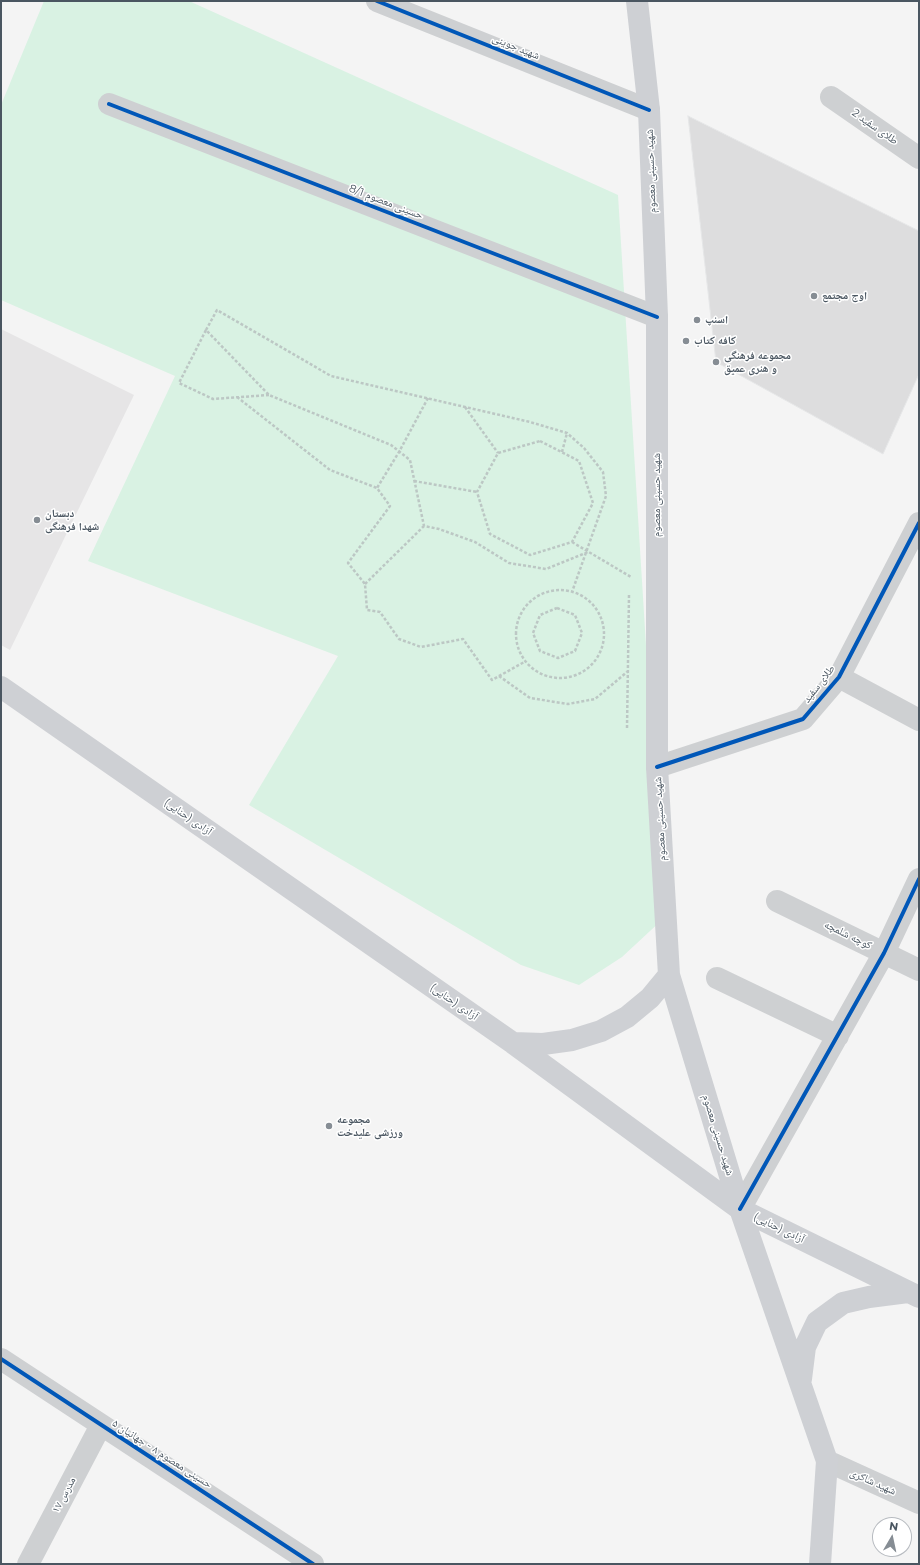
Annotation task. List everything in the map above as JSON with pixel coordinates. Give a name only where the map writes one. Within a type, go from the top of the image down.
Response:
[{"type":"main road","name":"شهید حسینی معصوم","points":[[637,1],[649,110],[658,317],[658,767],[669,975],[740,1209],[827,1461],[820,1564]]},
{"type":"main road","name":"آزادی (حنایی)","points":[[1,687],[513,1043],[740,1209],[914,1294]]},
{"type":"main road","points":[[513,1043],[543,1044],[572,1040],[601,1031],[627,1017],[650,998],[669,975]]},
{"type":"main road","points":[[800,1384],[805,1347],[817,1322],[843,1303],[869,1297],[914,1294]]},
{"type":"street","name":"شهید جوینی","points":[[377,1],[649,110]]},
{"type":"street","name":"طلای سفید 2","points":[[831,97],[919,158]]},
{"type":"street","name":"حسینی معصوم 8/1","points":[[109,104],[658,317]]},
{"type":"street","name":"طلای سفید","points":[[658,767],[803,719],[839,676],[919,523]]},
{"type":"street","points":[[839,676],[919,720]]},
{"type":"street","points":[[740,1209],[884,953],[919,879]]},
{"type":"street","name":"کوچه شلمچه","points":[[777,901],[919,970]]},
{"type":"street","points":[[717,978],[838,1036]]},
{"type":"street","name":"حسینی معصوم ۸ - جهانیان ۵","points":[[1,1359],[313,1564]]},
{"type":"street","name":"مدرس ۱۷","points":[[28,1564],[101,1425]]},
{"type":"street","name":"شهید شاکری","points":[[827,1461],[919,1502]]},
{"type":"path","points":[[269,395],[213,399],[179,383],[217,310],[331,376],[530,422],[567,433],[584,448],[603,472],[606,496],[588,552],[572,592]]},
{"type":"path","points":[[206,330],[269,395],[390,444],[410,460],[424,526]]},
{"type":"path","points":[[237,397],[330,470],[377,488],[390,506],[348,563],[365,584],[367,610],[380,612],[398,639],[421,647],[463,638],[492,680],[526,661]]},
{"type":"path","points":[[377,488],[399,452],[428,398]]},
{"type":"path","points":[[465,407],[498,453]]},
{"type":"path","points":[[562,452],[567,433]]},
{"type":"path","points":[[540,440],[562,452],[580,461],[593,503],[572,542],[530,555],[490,534],[477,492],[498,453],[540,440]]},
{"type":"path","points":[[414,481],[477,492]]},
{"type":"path","points":[[424,526],[439,529],[474,542],[509,563],[546,569],[588,552]]},
{"type":"path","points":[[365,584],[424,526]]},
{"type":"path","points":[[572,542],[629,576],[658,577]]},
{"type":"path","points":[[561,588],[588,598],[604,621],[603,649],[586,671],[559,679],[533,670],[526,661],[516,647],[517,619],[534,596],[561,588]]},
{"type":"path","points":[[557,608],[575,615],[582,633],[575,651],[558,658],[540,651],[533,633],[540,615],[557,608]]},
{"type":"path","points":[[499,676],[530,698],[568,704],[595,699],[628,672]]},
{"type":"shaded area","name":"دبستان شهدا فرهنگی","points":[[1,329],[134,395],[10,650],[1,645]]},
{"type":"green space","points":[[44,1],[189,1],[618,195],[663,919],[622,957],[579,985],[521,965],[249,805],[338,656],[88,561],[175,376],[1,300],[1,105]]},
{"type":"building","name":"اوج مجتمع","points":[[688,116],[919,231],[919,374],[883,454],[716,362]]},
{"type":"cycle path","points":[[377,1],[649,110]]},
{"type":"cycle path","points":[[109,104],[657,317]]},
{"type":"cycle path","points":[[657,767],[803,719],[839,677],[919,523]]},
{"type":"cycle path","points":[[740,1209],[884,953],[919,879]]},
{"type":"cycle path","points":[[1,1359],[313,1564]]},
{"type":"place","name":"اوج مجتمع","points":[[814,296]]},
{"type":"place","name":"اسنپ","points":[[697,320]]},
{"type":"place","name":"کافه کتاب","points":[[686,341]]},
{"type":"place","name":"مجموعه فرهنگی و هنری عمیق","points":[[716,362]]},
{"type":"place","name":"دبستان شهدا فرهنگی","points":[[37,520]]},
{"type":"place","name":"مجموعه ورزشی علیدخت","points":[[329,1126]]}]
